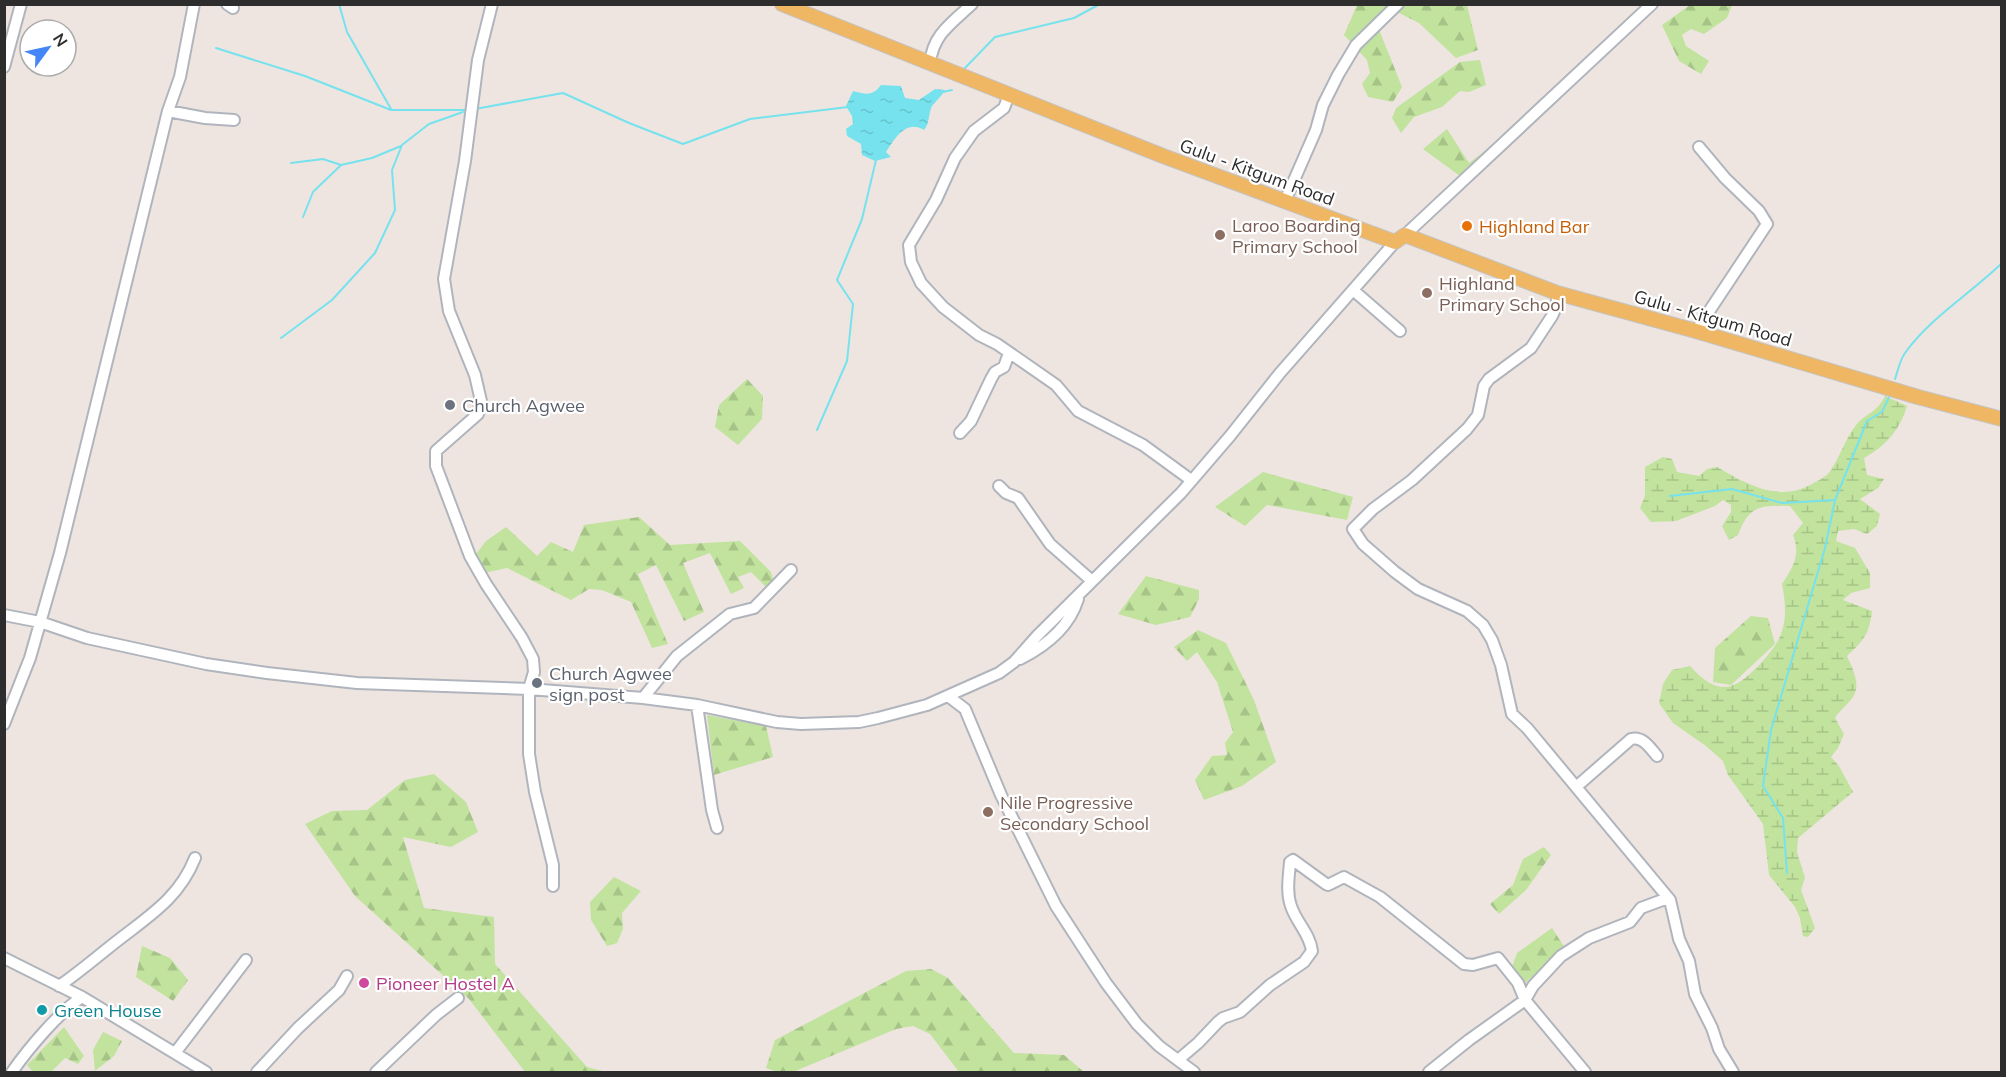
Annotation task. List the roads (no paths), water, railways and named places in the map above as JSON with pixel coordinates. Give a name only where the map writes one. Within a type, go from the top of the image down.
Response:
[{"type":"main road","name":"Gulu - Kitgum Road","points":[[782,4],[1163,156],[1285,201],[1557,293],[1696,331],[1918,398],[2001,419]]},
{"type":"street","points":[[4,67],[21,4]]},
{"type":"street","points":[[4,724],[30,658],[86,452],[114,326],[136,247],[168,111],[180,77],[194,4]]},
{"type":"street","points":[[492,4],[478,60],[465,161],[444,279],[446,302],[475,375],[482,402],[478,414],[439,448],[435,456],[436,466],[470,556],[533,659],[534,672],[529,689],[530,754],[535,792],[553,865],[553,886]]},
{"type":"street","points":[[930,63],[932,49],[938,36],[972,4]]},
{"type":"street","points":[[1285,201],[1316,130],[1323,105],[1338,75],[1356,45],[1398,4]]},
{"type":"street","points":[[4,615],[40,622],[87,639],[206,664],[267,674],[357,683],[529,689],[643,698],[697,705],[777,722],[801,724],[860,722],[927,705],[999,673],[1041,648],[1061,629],[1074,611],[1079,597],[1092,581],[1181,493],[1280,373],[1400,239],[1652,4]]},
{"type":"street","points":[[1010,95],[1004,108],[974,130],[955,158],[936,200],[909,245],[909,253],[921,283],[943,307],[1060,388],[1078,411],[1143,445],[1191,480]]},
{"type":"street","points":[[168,111],[205,118],[234,120]]},
{"type":"street","points":[[1696,331],[1767,224],[1759,211],[1725,178],[1699,147]]},
{"type":"street","points":[[1353,290],[1400,331]]},
{"type":"street","points":[[1557,293],[1557,305],[1552,316],[1531,348],[1489,379],[1484,386],[1478,416],[1473,422],[1412,480],[1373,509],[1353,529],[1363,544],[1395,573],[1418,589],[1467,611],[1483,625],[1492,640],[1501,665],[1512,714],[1668,898],[1679,939],[1689,961],[1695,994],[1712,1028],[1719,1049],[1733,1072]]},
{"type":"street","points":[[960,433],[971,421],[990,379],[995,372],[1004,367],[1009,353]]},
{"type":"street","points":[[999,486],[1006,493],[1018,498],[1050,544],[1092,581]]},
{"type":"street","points":[[643,698],[677,656],[730,614],[754,608],[791,570]]},
{"type":"street","points":[[965,709],[970,686]]},
{"type":"street","points":[[948,696],[965,709],[1001,795],[1056,906],[1137,1024],[1159,1046],[1194,1072]]},
{"type":"street","points":[[697,705],[712,810],[717,828]]},
{"type":"street","points":[[1576,787],[1631,739],[1642,740],[1657,756]]},
{"type":"street","points":[[59,986],[172,897],[188,875],[195,858]]},
{"type":"street","points":[[1178,1060],[1218,1022],[1240,1012],[1270,985],[1304,962],[1312,951],[1308,938],[1290,905],[1288,892],[1292,860],[1326,884],[1331,884],[1344,877],[1380,897],[1464,964],[1473,965],[1498,958],[1518,983],[1525,1000],[1585,1072]]},
{"type":"street","points":[[1429,1072],[1525,1000],[1533,986],[1561,956],[1589,938],[1630,922],[1641,908],[1668,898]]},
{"type":"street","points":[[4,958],[82,997],[206,1072]]},
{"type":"street","points":[[175,1053],[246,960]]},
{"type":"street","points":[[257,1072],[298,1028],[339,990],[347,976]]},
{"type":"street","points":[[12,1072],[70,1005],[82,997]]},
{"type":"street","points":[[376,1072],[433,1018],[458,998]]},
{"type":"water","points":[[881,85],[901,86],[905,98],[919,100],[935,89],[945,90],[932,106],[924,130],[918,127],[906,128],[886,152],[891,157],[875,161],[862,155],[861,144],[847,136],[846,129],[853,124],[852,116],[846,106],[853,91],[871,93]]},
{"type":"waterway","points":[[339,4],[347,32],[391,109]]},
{"type":"waterway","points":[[963,70],[995,37],[1074,18],[1100,4]]},
{"type":"waterway","points":[[216,48],[305,76],[391,110],[466,110]]},
{"type":"waterway","points":[[943,92],[952,90]]},
{"type":"waterway","points":[[475,109],[563,93],[683,144],[750,119],[848,107]]},
{"type":"waterway","points":[[281,338],[332,300],[375,253],[395,210],[392,170],[402,145],[429,124],[463,112]]},
{"type":"waterway","points":[[291,163],[323,159],[341,165],[372,158],[401,146]]},
{"type":"waterway","points":[[817,430],[847,361],[853,304],[837,280],[862,219],[876,160]]},
{"type":"waterway","points":[[303,217],[313,192],[341,165]]},
{"type":"waterway","points":[[1895,379],[1903,356],[1915,340],[2002,263]]},
{"type":"waterway","points":[[1787,873],[1783,818],[1763,786],[1771,730],[1825,548],[1835,500],[1867,421],[1882,412],[1889,397]]},
{"type":"waterway","points":[[1670,496],[1732,489],[1782,503],[1835,500]]},
{"type":"place","name":"Highland Bar","points":[[1467,226]]},
{"type":"place","name":"Laroo Boarding Primary School","points":[[1220,235]]},
{"type":"place","name":"Highland Primary School","points":[[1427,293]]},
{"type":"place","name":"Church Agwee","points":[[450,405]]},
{"type":"place","name":"Church Agwee sign post","points":[[537,683]]},
{"type":"place","name":"Nile Progressive Secondary School","points":[[988,812]]},
{"type":"place","name":"Pioneer Hostel A","points":[[364,983]]},
{"type":"place","name":"Green House","points":[[42,1010]]}]
